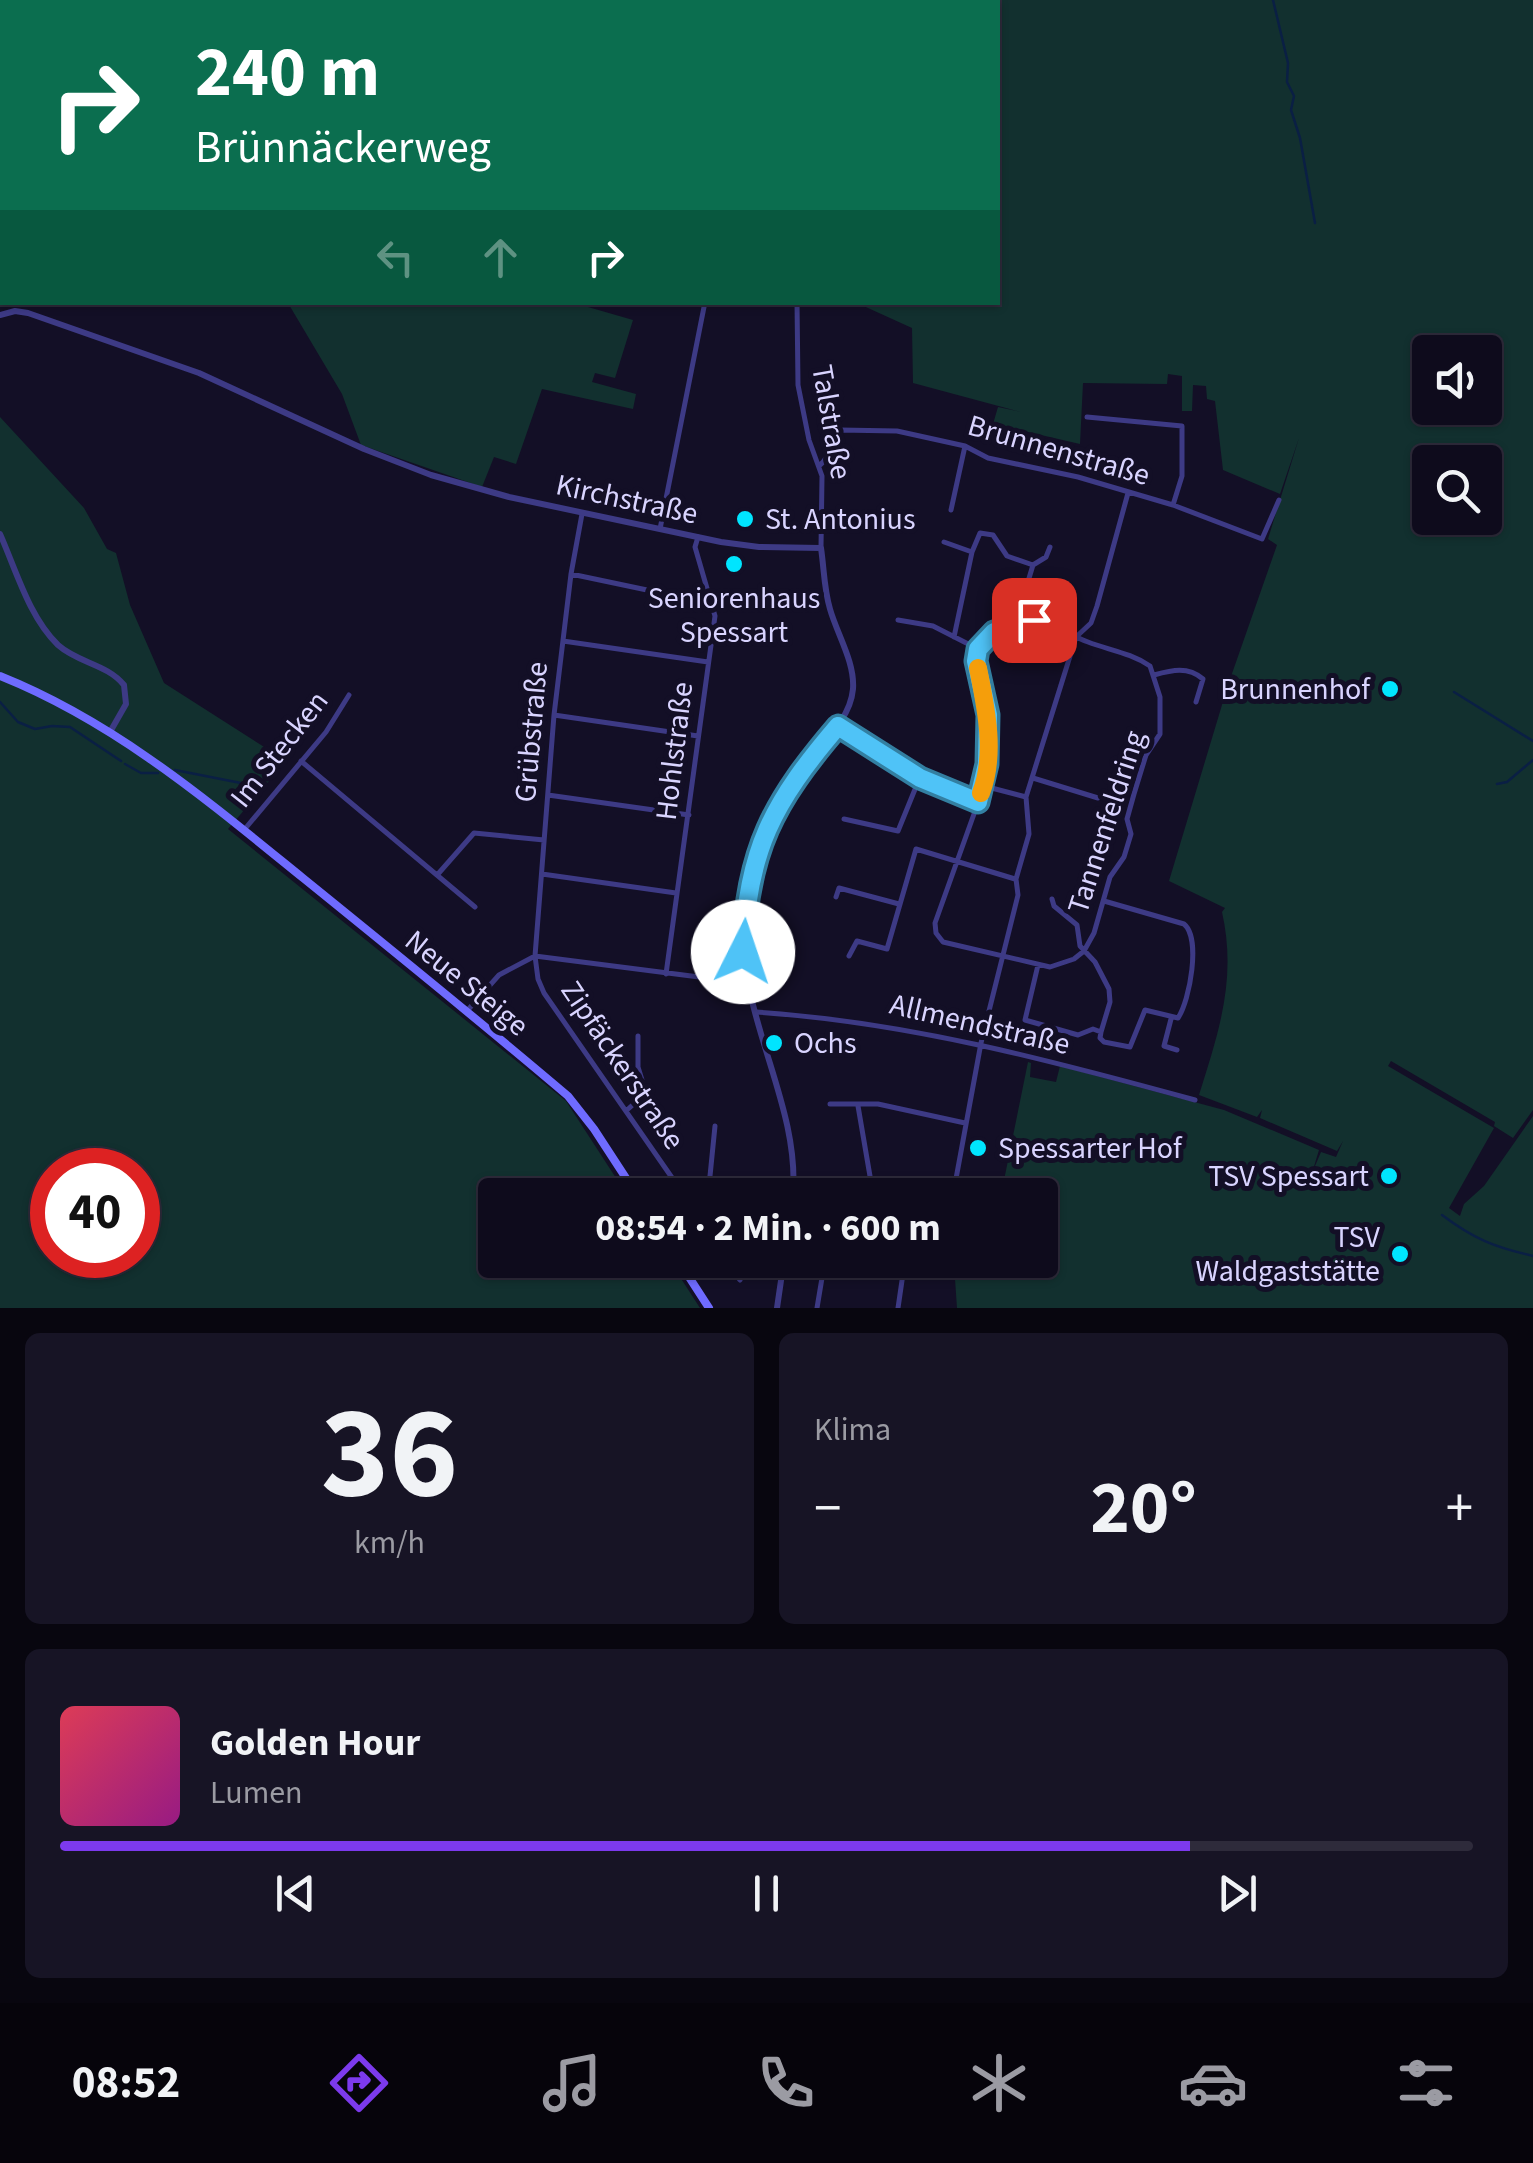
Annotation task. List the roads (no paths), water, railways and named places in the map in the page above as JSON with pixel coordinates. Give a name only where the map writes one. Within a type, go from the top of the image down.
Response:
[{"type":"main road","name":"Neue Steige","points":[[0,676],[47,695],[110,732],[154,760],[244,830],[582,1112],[626,1178]]},
{"type":"main road","points":[[690,1278],[709,1308]]},
{"type":"street","points":[[660,529],[704,305]]},
{"type":"street","name":"Talstraße","points":[[797,305],[798,385],[809,440],[823,482],[822,548]]},
{"type":"street","name":"Kirchstraße","points":[[0,314],[28,313],[199,373],[364,448],[431,475],[485,491],[698,537],[759,547],[822,548]]},
{"type":"street","points":[[1087,417],[1182,426],[1182,476],[1174,505]]},
{"type":"street","name":"Brunnenstraße","points":[[819,466],[827,460],[840,430],[897,431],[965,446],[988,458],[1078,477],[1174,505],[1262,539],[1280,500]]},
{"type":"street","points":[[951,510],[965,446]]},
{"type":"street","points":[[957,1178],[981,1043],[1018,895],[1016,879],[1029,834],[1026,798],[1076,637],[1091,623],[1128,492]]},
{"type":"street","name":"Grübstraße","points":[[534,956],[554,715],[582,514]]},
{"type":"street","points":[[954,637],[977,536],[984,532],[994,536],[1007,556],[1033,564]]},
{"type":"street","points":[[0,534],[45,629],[73,656],[106,670],[124,685],[126,704],[110,732]]},
{"type":"street","name":"Hohlstraße","points":[[666,974],[715,616],[695,547],[698,537]]},
{"type":"street","points":[[944,542],[972,552]]},
{"type":"street","points":[[1026,622],[1020,608],[1033,564],[1046,557],[1050,547]]},
{"type":"street","points":[[792,1178],[791,1154],[746,983],[743,952],[747,890],[763,834],[798,773],[838,726],[850,705],[854,686],[829,607],[822,548]]},
{"type":"street","points":[[571,574],[712,601]]},
{"type":"street","points":[[898,620],[919,621],[978,649]]},
{"type":"street","points":[[1101,1032],[1093,1029],[1078,1035],[1025,1020],[1038,966],[943,942],[936,933],[934,923],[943,893],[984,786],[988,715],[976,661],[978,649],[988,635],[1026,622],[1048,622],[1076,637],[1142,660],[1154,675],[1175,669],[1197,674],[1203,679],[1196,702]]},
{"type":"street","points":[[563,641],[708,662]]},
{"type":"street","name":"Tannenfeldring","points":[[1038,966],[1063,964],[1084,951],[1094,933],[1110,877],[1124,857],[1131,834],[1127,819],[1146,755],[1160,734],[1162,712],[1154,675]]},
{"type":"street","name":"Im Stecken","points":[[244,830],[326,732],[350,695]]},
{"type":"street","points":[[554,715],[698,736]]},
{"type":"street","points":[[838,726],[920,778],[978,802]]},
{"type":"street","points":[[301,761],[475,907]]},
{"type":"street","points":[[844,819],[898,831],[920,778]]},
{"type":"street","points":[[1033,778],[1098,798]]},
{"type":"street","points":[[984,786],[1026,798]]},
{"type":"street","points":[[548,796],[689,815]]},
{"type":"street","points":[[438,874],[474,833],[544,840]]},
{"type":"street","points":[[849,956],[856,941],[887,949],[916,849],[1016,879]]},
{"type":"street","points":[[542,874],[676,892]]},
{"type":"street","points":[[836,897],[839,888],[899,904]]},
{"type":"street","points":[[1052,900],[1077,925],[1084,951],[1095,962],[1109,989],[1110,1002],[1100,1038],[1130,1047],[1146,1010],[1171,1018],[1178,1018],[1182,1012],[1191,983],[1191,930],[1184,924],[1103,901]]},
{"type":"street","points":[[466,1012],[499,975],[534,956],[746,983]]},
{"type":"street","name":"Zipfäckerstraße","points":[[534,956],[544,993],[675,1178]]},
{"type":"street","name":"Allmendstraße","points":[[753,1012],[866,1022],[981,1043],[1194,1100]]},
{"type":"street","points":[[1171,1018],[1164,1046],[1177,1050]]},
{"type":"street","points":[[626,1110],[646,1093],[638,1066],[638,1036]]},
{"type":"street","points":[[830,1104],[878,1104],[965,1122]]},
{"type":"street","points":[[858,1106],[870,1178]]},
{"type":"street","points":[[709,1178],[715,1126]]},
{"type":"street","points":[[777,1308],[781,1278]]},
{"type":"street","points":[[816,1308],[822,1278]]},
{"type":"street","points":[[898,1308],[902,1278]]},
{"type":"waterway","points":[[1273,0],[1288,63],[1287,82],[1294,96],[1291,110],[1315,223]]},
{"type":"waterway","points":[[1454,692],[1533,741]]},
{"type":"waterway","points":[[0,702],[18,722],[35,729],[70,727],[121,761]]},
{"type":"waterway","points":[[1497,784],[1507,782],[1533,760]]},
{"type":"waterway","points":[[125,764],[141,773],[158,773]]},
{"type":"waterway","points":[[175,770],[251,785]]},
{"type":"waterway","points":[[1442,1215],[1485,1241],[1533,1256]]},
{"type":"place","name":"St. Antonius","points":[[745,519]]},
{"type":"place","name":"Seniorenhaus Spessart","points":[[734,564]]},
{"type":"place","name":"Brunnenhof","points":[[1390,689]]},
{"type":"place","name":"Ochs","points":[[774,1043]]},
{"type":"place","name":"Spessarter Hof","points":[[978,1148]]},
{"type":"place","name":"TSV Spessart","points":[[1389,1176]]},
{"type":"place","name":"TSV Waldgaststätte","points":[[1400,1254]]}]
